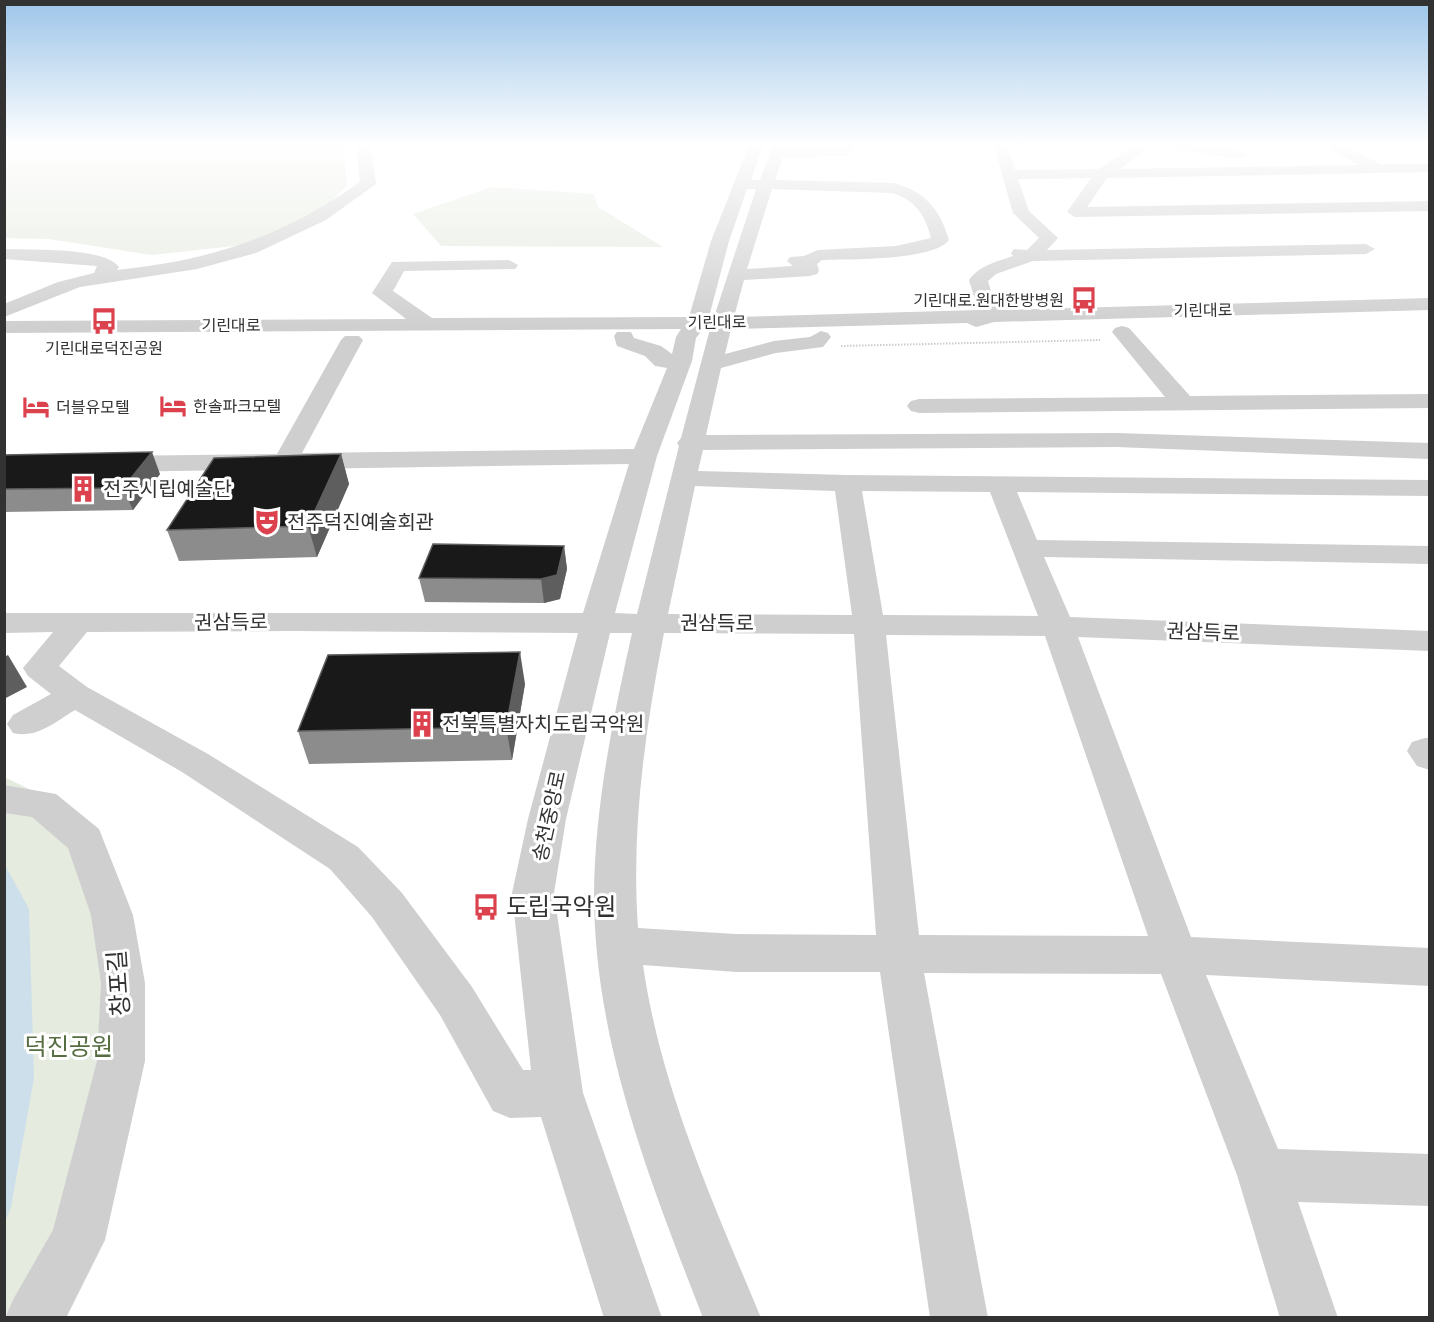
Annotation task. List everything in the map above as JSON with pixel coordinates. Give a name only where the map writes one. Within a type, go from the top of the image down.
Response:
[{"type":"street","points":[[4,311],[37,300],[53,289],[85,280],[168,269],[228,257],[272,243],[339,205]]},
{"type":"street","points":[[732,1317],[655,1122],[630,1024],[617,945],[615,848],[638,670],[689,450],[703,326],[720,241],[733,205]]},
{"type":"street","points":[[759,205],[735,275],[703,326],[663,361],[653,351],[624,342],[639,318],[703,326],[974,321],[994,315],[986,307],[978,280],[988,270],[1031,256],[1080,205]]},
{"type":"street","points":[[797,244],[793,261],[807,262],[818,255],[900,251],[929,246],[940,240],[934,214],[924,205]]},
{"type":"street","points":[[1018,205],[1021,213],[1049,238]]},
{"type":"street","points":[[1221,205],[1226,208]]},
{"type":"street","points":[[1002,249],[1031,256],[1366,249],[1294,205]]},
{"type":"street","points":[[1075,212],[1430,206]]},
{"type":"street","points":[[4,254],[99,260],[110,267],[85,280]]},
{"type":"street","points":[[735,275],[810,270],[807,262]]},
{"type":"street","points":[[427,324],[381,293],[399,266],[509,265]]},
{"type":"street","name":"기린대로","points":[[4,341],[352,340],[703,326],[799,319],[1430,304]]},
{"type":"street","name":"기린대로","points":[[4,327],[427,324],[631,329]]},
{"type":"street","name":"기린대로","points":[[703,326],[731,360],[774,347],[816,343],[821,337],[1311,327]]},
{"type":"street","name":"송천중앙로","points":[[633,1317],[558,1093],[533,893],[547,819],[596,624],[644,456],[703,326]]},
{"type":"street","points":[[1122,332],[1183,403]]},
{"type":"street","points":[[286,460],[352,340]]},
{"type":"street","points":[[919,406],[1430,401]]},
{"type":"street","points":[[1389,402],[1430,442]]},
{"type":"street","points":[[689,450],[1116,440],[1430,451]]},
{"type":"street","points":[[689,450],[848,483],[1430,488]]},
{"type":"street","points":[[87,465],[644,456]]},
{"type":"street","points":[[848,483],[869,624],[899,954],[959,1317]]},
{"type":"street","points":[[1000,484],[1058,626],[1176,955],[1263,1175],[1309,1317]]},
{"type":"street","points":[[1025,548],[1430,555]]},
{"type":"street","name":"권삼득로","points":[[4,623],[292,621],[596,624],[650,622],[1058,626],[1430,641]]},
{"type":"street","points":[[78,623],[40,668],[75,695],[195,763],[344,858],[387,905],[456,1001],[510,1094],[558,1093]]},
{"type":"street","points":[[25,724],[75,695]]},
{"type":"street","points":[[1430,751],[1425,751],[1430,757]]},
{"type":"street","name":"창포길","points":[[4,799],[42,804],[85,840],[112,915],[123,983],[121,1061],[78,1239],[34,1317]]},
{"type":"street","points":[[617,945],[736,953],[1176,955],[1430,967]]},
{"type":"street","points":[[1263,1175],[1430,1180]]},
{"type":"green space","points":[[5,205],[328,205],[319,213],[261,243],[152,255],[48,239],[5,238]]},
{"type":"green space","points":[[440,205],[597,205],[663,247],[441,246],[413,214]]},
{"type":"green space","name":"덕진공원","points":[[4,777],[54,801],[131,953],[50,1317],[5,1317]]},
{"type":"water","points":[[5,865],[29,909],[34,1078],[11,1207],[5,1222]]},
{"type":"building","points":[[152,452],[123,488],[4,489],[4,455]]},
{"type":"building","points":[[341,454],[308,526],[167,530],[214,458]]},
{"type":"building","points":[[433,544],[564,546],[557,575],[541,579],[419,578]]},
{"type":"building","points":[[520,652],[506,727],[298,731],[328,655]]},
{"type":"place","name":"기린대로.원대한방병원","points":[[1084,300]]},
{"type":"place","name":"기린대로덕진공원","points":[[104,321]]},
{"type":"place","name":"한솔파크모텔","points":[[173,406]]},
{"type":"place","name":"더블유모텔","points":[[36,407]]},
{"type":"place","name":"전주시립예술단","points":[[83,489]]},
{"type":"place","name":"전주덕진예술회관","points":[[267,522]]},
{"type":"place","name":"전북특별자치도립국악원","points":[[422,724]]},
{"type":"place","name":"도립국악원","points":[[486,907]]}]
